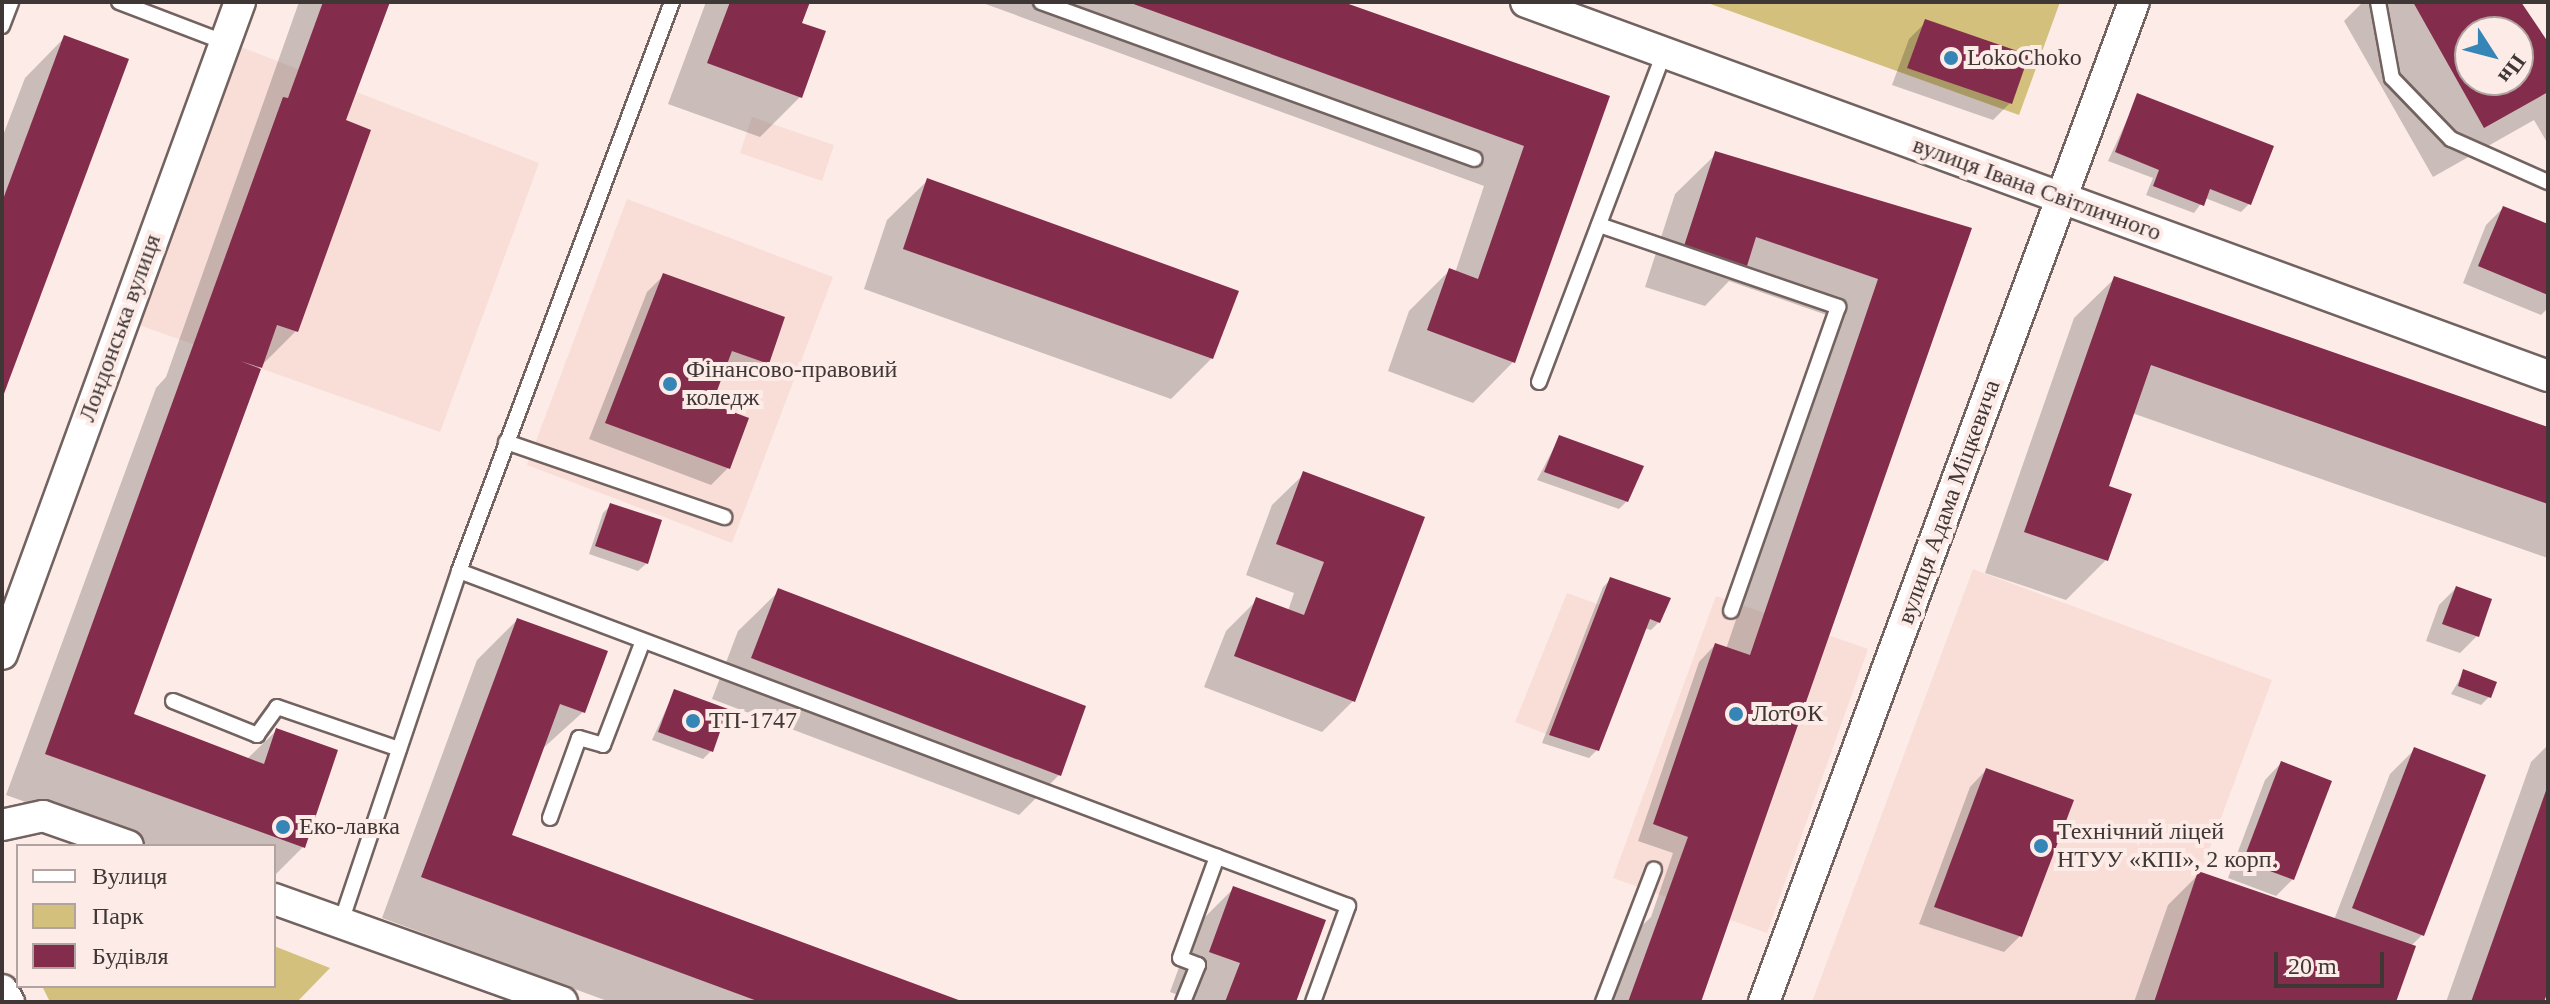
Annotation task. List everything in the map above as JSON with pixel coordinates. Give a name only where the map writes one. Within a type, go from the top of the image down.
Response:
[{"type":"street","name":"Лондонська вулиця","points":[[2,654],[240,2]]},
{"type":"street","name":"вулиця Івана Світличного","points":[[1526,2],[2548,376]]},
{"type":"street","name":"вулиця Адама Міцкевича","points":[[1764,1002],[2134,2]]},
{"type":"street","points":[[2,825],[43,816],[122,844]]},
{"type":"street","points":[[276,900],[562,1002]]},
{"type":"street","points":[[2,990],[9,1002]]},
{"type":"lane","points":[[2,26],[11,2]]},
{"type":"lane","points":[[119,2],[224,42]]},
{"type":"lane","points":[[341,922],[459,571],[672,2]]},
{"type":"lane","points":[[1041,2],[1474,159]]},
{"type":"lane","points":[[2378,2],[2392,78],[2451,139],[2548,182]]},
{"type":"lane","points":[[1539,382],[1665,51]]},
{"type":"lane","points":[[1599,225],[1838,307],[1731,611]]},
{"type":"lane","points":[[506,442],[724,517]]},
{"type":"lane","points":[[459,571],[1348,906],[1313,1002]]},
{"type":"lane","points":[[550,818],[579,738],[603,745],[643,641]]},
{"type":"lane","points":[[173,701],[257,735],[277,707],[399,749]]},
{"type":"lane","points":[[1183,1002],[1198,965],[1180,958],[1217,857]]},
{"type":"lane","points":[[1603,1002],[1654,869]]},
{"type":"shaded area","points":[[241,47],[539,163],[440,432],[139,325]]},
{"type":"shaded area","points":[[752,117],[834,145],[822,181],[740,153]]},
{"type":"shaded area","points":[[627,199],[833,277],[732,543],[527,465]]},
{"type":"shaded area","name":"Технічний ліцей НТУУ «КПІ», 2 корп.","points":[[1973,569],[2272,680],[2153,1002],[1812,1002]]},
{"type":"shaded area","points":[[1567,593],[1600,605],[1549,735],[1515,722]]},
{"type":"shaded area","points":[[1716,596],[1868,649],[1767,933],[1613,878]]},
{"type":"green space","name":"LokoChoko","points":[[1705,2],[2060,2],[2019,115]]},
{"type":"green space","points":[[276,947],[330,968],[297,1002],[50,1002],[43,988],[276,988]]},
{"type":"building","points":[[323,2],[390,2],[346,120],[371,130],[298,332],[277,325],[262,368],[240,361],[261,369],[134,714],[264,764],[276,728],[338,750],[305,848],[45,754],[283,97],[288,98]]},
{"type":"building","points":[[730,2],[810,2],[802,23],[826,31],[802,98],[707,63]]},
{"type":"building","points":[[1128,2],[1343,2],[1610,96],[1515,363],[1427,330],[1449,268],[1478,279],[1524,146]]},
{"type":"building","points":[[2413,2],[2521,2],[2530,16],[2454,16],[2454,75]]},
{"type":"building","points":[[1925,19],[2029,55],[2012,104],[1907,68]]},
{"type":"building","points":[[2534,21],[2548,42],[2548,92],[2484,128],[2466,96],[2534,96]]},
{"type":"building","points":[[64,35],[129,59],[2,399],[2,202]]},
{"type":"building","points":[[2137,93],[2274,146],[2251,205],[2210,189],[2204,206],[2153,186],[2159,170],[2115,152]]},
{"type":"building","points":[[1715,151],[1972,228],[1701,1002],[1628,1002],[1688,837],[1653,824],[1715,643],[1750,655],[1878,279],[1756,237],[1747,266],[1684,246]]},
{"type":"building","points":[[927,178],[1239,291],[1213,359],[903,249]]},
{"type":"building","points":[[2503,206],[2548,224],[2548,295],[2478,266]]},
{"type":"building","name":"Фінансово-правовий коледж","points":[[663,273],[785,317],[769,364],[732,351],[712,404],[749,418],[730,469],[605,423]]},
{"type":"building","points":[[2114,276],[2548,427],[2548,504],[2151,365],[2109,486],[2132,494],[2108,561],[2024,532]]},
{"type":"building","points":[[1559,435],[1644,466],[1628,502],[1544,472]]},
{"type":"building","points":[[1303,471],[1425,517],[1355,702],[1234,656],[1256,597],[1304,615],[1324,562],[1276,544]]},
{"type":"building","points":[[610,503],[662,520],[648,564],[595,546]]},
{"type":"building","points":[[1610,577],[1671,598],[1660,623],[1650,619],[1599,751],[1549,735]]},
{"type":"building","points":[[2456,586],[2492,599],[2479,637],[2442,624]]},
{"type":"building","points":[[778,588],[1086,706],[1061,776],[751,658]]},
{"type":"building","points":[[517,618],[608,651],[585,713],[560,704],[512,835],[964,1002],[760,1002],[421,877]]},
{"type":"building","points":[[2463,669],[2497,682],[2491,698],[2458,686]]},
{"type":"building","name":"ТП-1747","points":[[674,689],[728,709],[713,752],[658,732]]},
{"type":"building","points":[[2414,747],[2486,775],[2424,936],[2352,908]]},
{"type":"building","points":[[2281,761],[2332,781],[2294,880],[2243,861]]},
{"type":"building","points":[[1986,768],[2074,800],[2022,937],[1934,907]]},
{"type":"building","points":[[2548,785],[2548,991],[2544,1002],[2471,1002]]},
{"type":"building","points":[[2198,871],[2416,946],[2396,1002],[2154,1002]]},
{"type":"building","points":[[1233,886],[1326,920],[1296,1002],[1225,1002],[1240,963],[1209,952]]},
{"type":"place","name":"LokoChoko","points":[[1951,58]]},
{"type":"place","name":"Фінансово-правовий коледж","points":[[670,384]]},
{"type":"place","name":"ЛотОК","points":[[1736,714]]},
{"type":"place","name":"ТП-1747","points":[[693,721]]},
{"type":"place","name":"Еко-лавка","points":[[283,827]]},
{"type":"place","name":"Технічний ліцей НТУУ «КПІ», 2 корп.","points":[[2041,846]]}]
